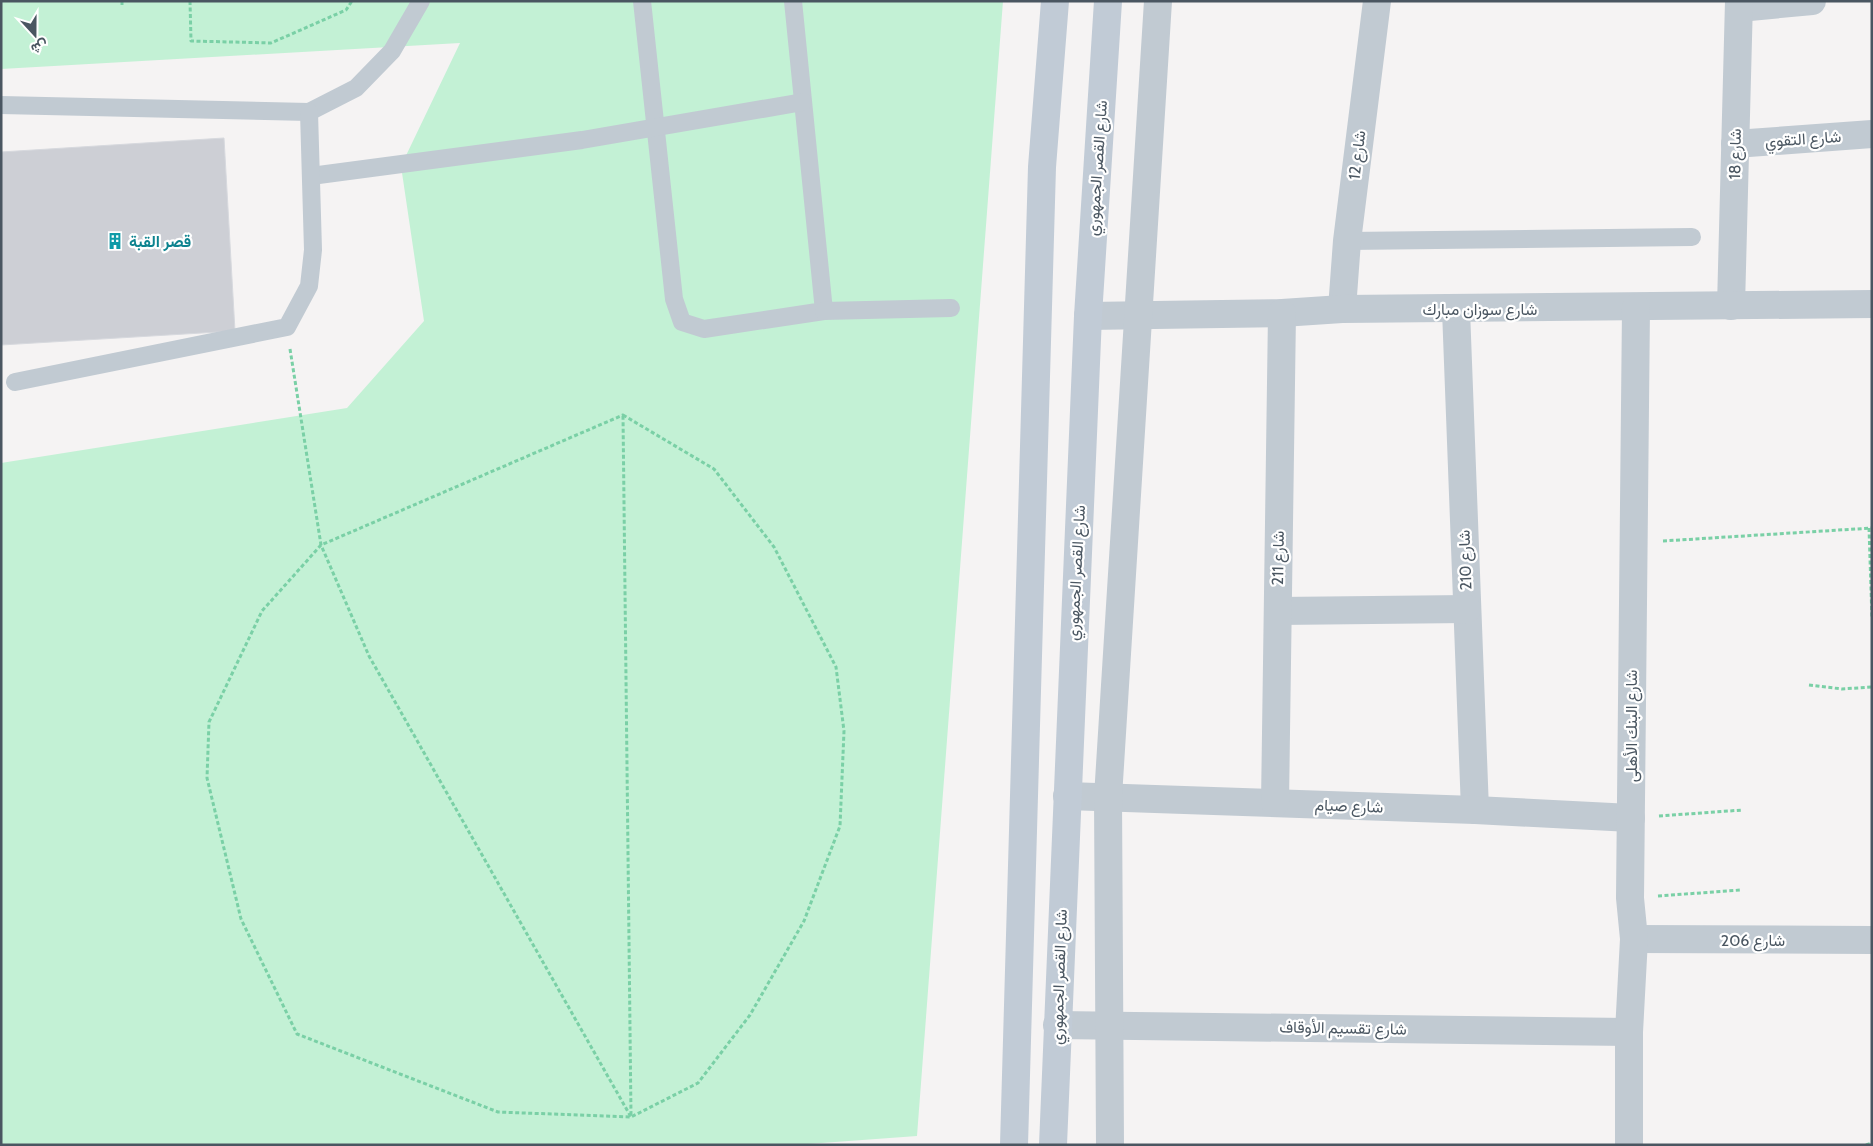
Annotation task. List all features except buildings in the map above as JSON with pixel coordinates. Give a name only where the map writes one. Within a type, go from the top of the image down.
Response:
[{"type":"main road","points":[[1014,1145],[1042,167],[1055,1]]},
{"type":"main road","name":"شارع القصر الجمهوري","points":[[1053,1145],[1088,316],[1108,1]]},
{"type":"street","points":[[1110,1145],[1108,797],[1158,1]]},
{"type":"street","name":"شارع 12","points":[[1342,310],[1347,241],[1377,1]]},
{"type":"street","points":[[1739,4],[1812,1]]},
{"type":"street","name":"شارع 18","points":[[1731,306],[1739,4]]},
{"type":"street","name":"شارع التقوي","points":[[1735,144],[1872,134]]},
{"type":"street","name":"شارع سوزان مبارك","points":[[1088,316],[1282,313],[1342,310],[1872,304]]},
{"type":"street","name":"شارع البنك الأهلى","points":[[1629,1145],[1630,1032],[1634,939],[1630,898],[1632,544],[1636,308]]},
{"type":"street","name":"شارع 210","points":[[1456,310],[1475,810]]},
{"type":"street","name":"شارع 211","points":[[1275,803],[1282,313]]},
{"type":"street","points":[[1278,611],[1466,609]]},
{"type":"street","name":"شارع صيام","points":[[1067,796],[1475,810],[1631,818]]},
{"type":"street","name":"شارع 206","points":[[1634,939],[1872,940]]},
{"type":"street","name":"شارع تقسيم الأوقاف","points":[[1057,1025],[1630,1032]]},
{"type":"lane","points":[[1,104],[309,112],[356,88],[392,51],[420,1]]},
{"type":"lane","points":[[642,1],[654,128],[674,299],[682,322],[704,329],[824,311],[951,308]]},
{"type":"lane","points":[[793,1],[824,311]]},
{"type":"lane","points":[[311,176],[572,141],[803,102]]},
{"type":"lane","points":[[15,382],[287,327],[309,286],[313,250],[309,112]]},
{"type":"lane","points":[[1347,241],[1692,237]]},
{"type":"path","points":[[190,1],[191,41],[271,43],[346,10],[352,1]]},
{"type":"path","points":[[287,327],[321,545],[369,656],[630,1117]]},
{"type":"path","points":[[623,415],[714,469],[774,547],[836,667],[844,731],[840,826],[804,921],[750,1015],[698,1084],[630,1117],[498,1112],[296,1034],[241,919],[207,778],[210,722],[262,611],[321,545],[623,415]]},
{"type":"path","points":[[623,415],[630,1117]]},
{"type":"path","points":[[1632,544],[1870,528],[1872,619]]},
{"type":"path","points":[[1809,684],[1842,689],[1872,687]]},
{"type":"path","points":[[1631,818],[1743,810]]},
{"type":"path","points":[[1630,898],[1741,890]]},
{"type":"path","points":[[1866,1145],[1872,1143]]},
{"type":"green space","points":[[1,1],[1003,1],[917,1136],[794,1145],[1,1145],[1,463],[347,408],[424,321],[401,166],[460,43],[1,69]]},
{"type":"place","name":"قصر القبة","points":[[115,241]]}]
